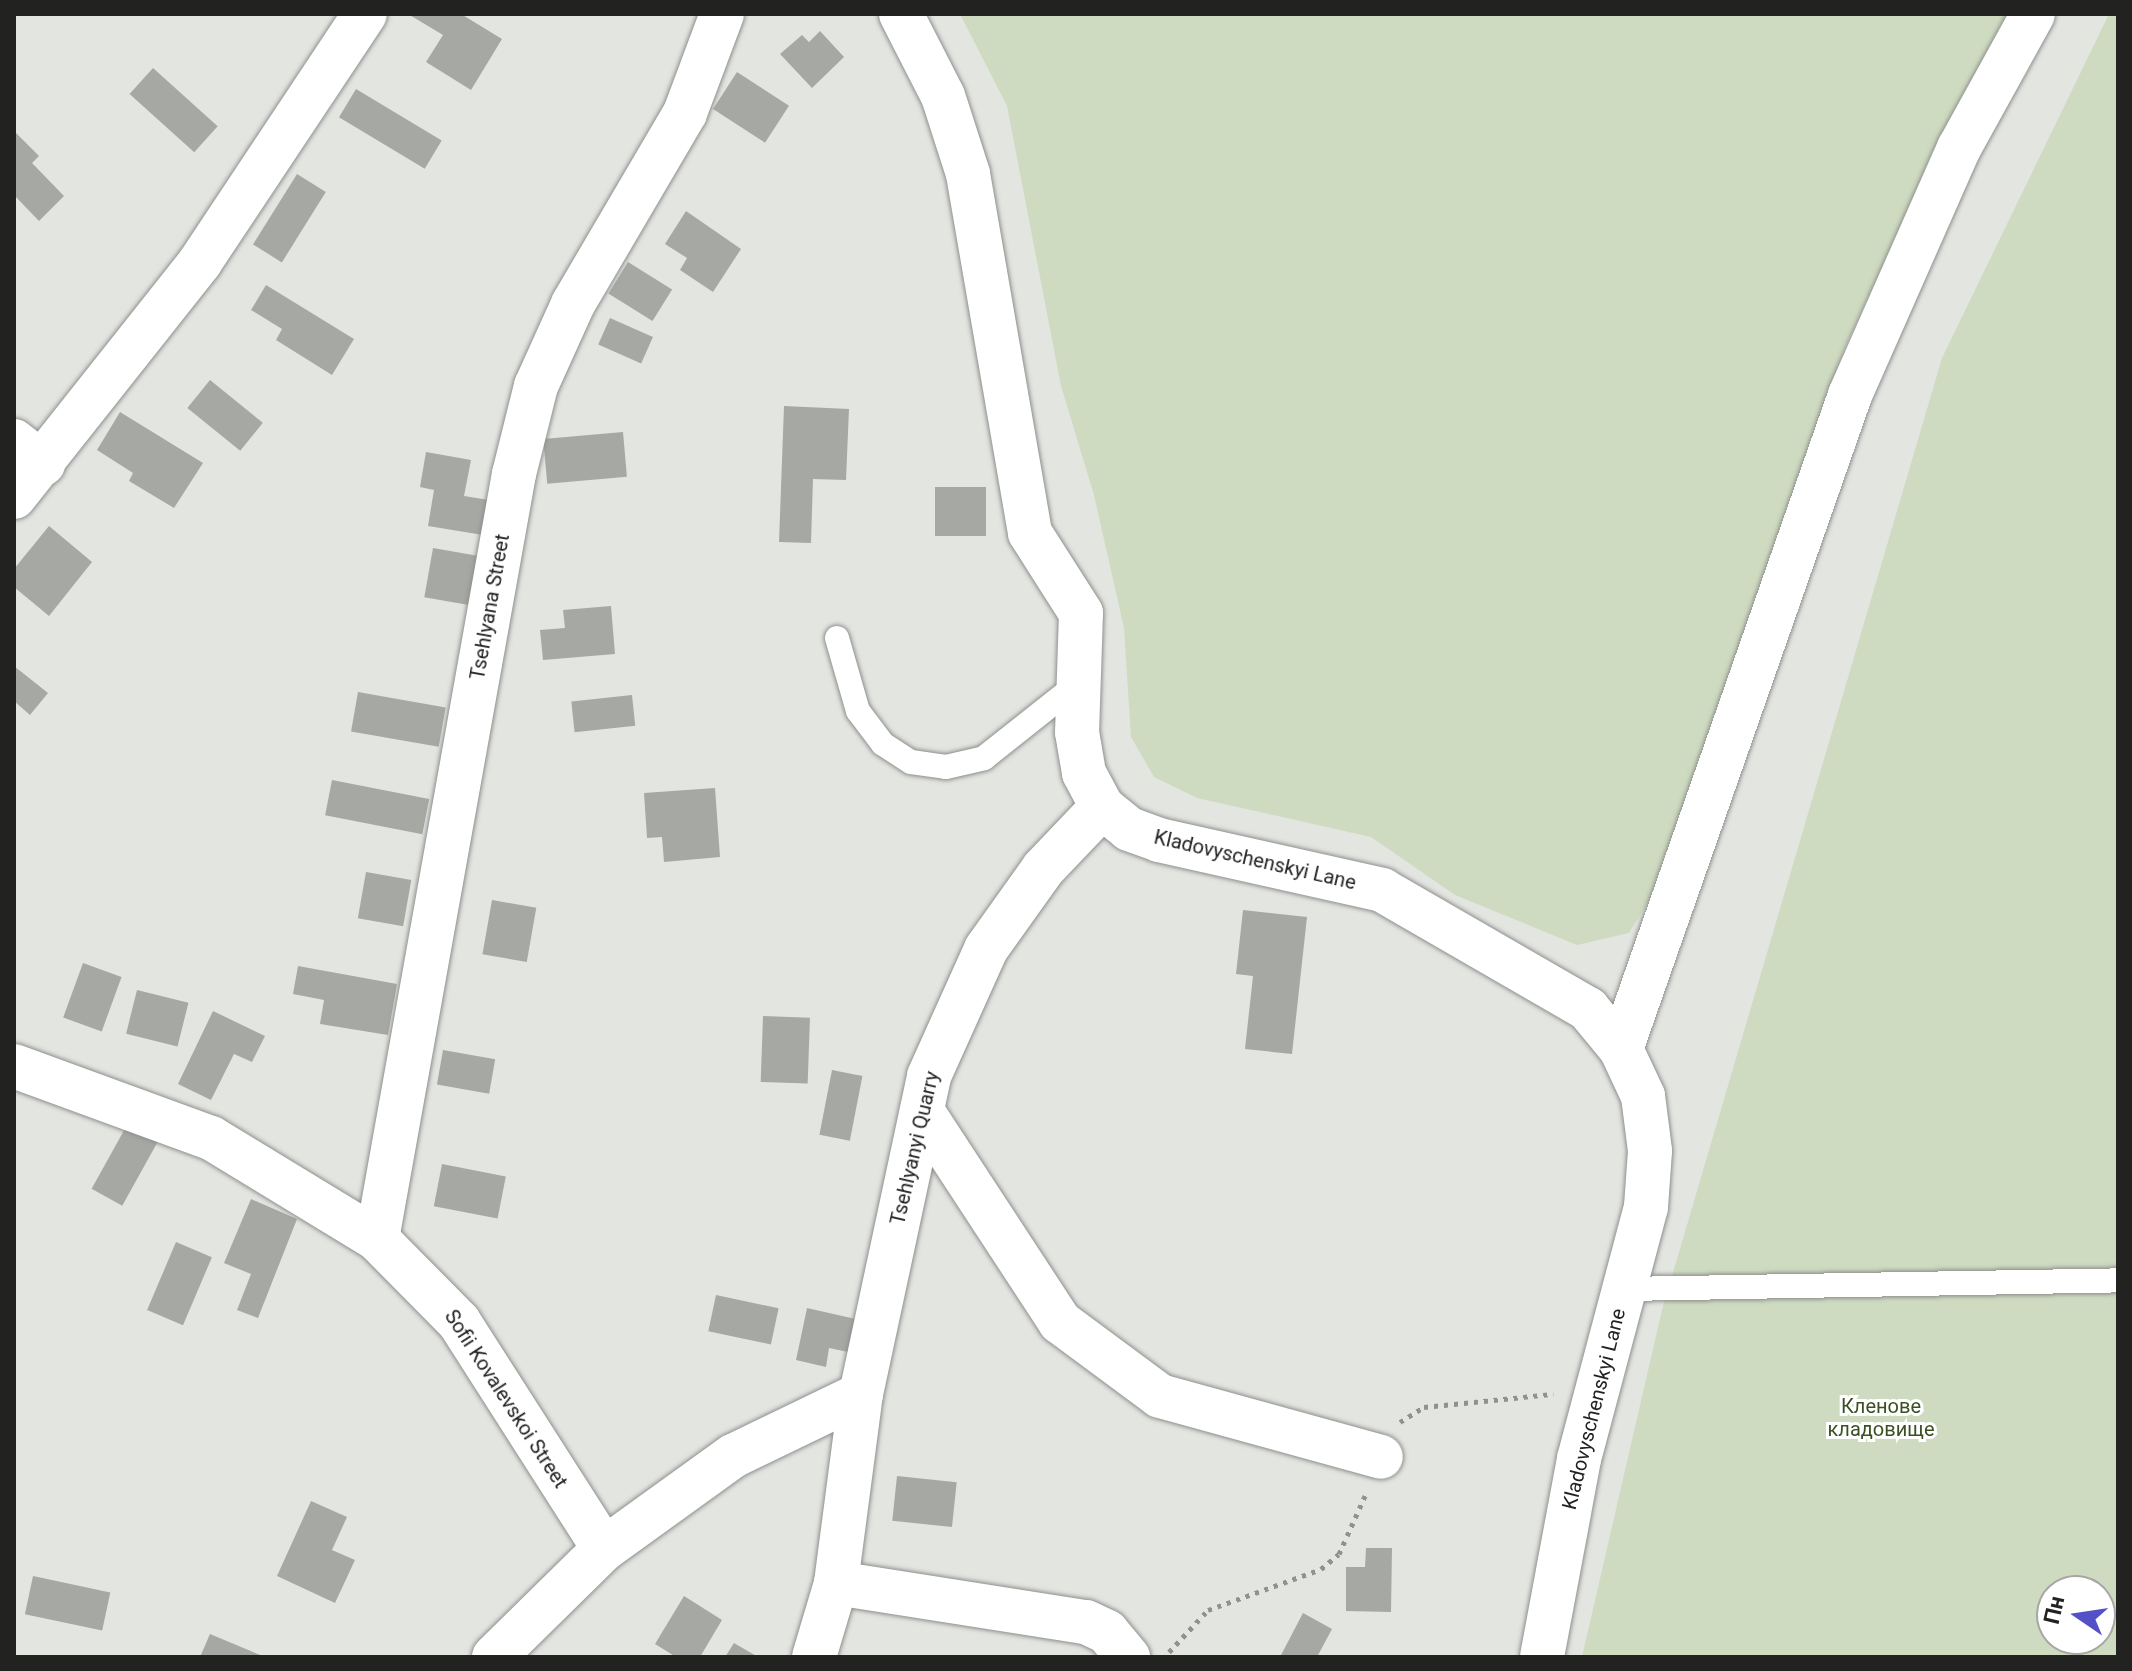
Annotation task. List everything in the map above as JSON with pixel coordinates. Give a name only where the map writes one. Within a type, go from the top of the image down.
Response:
[{"type":"street","points":[[14,497],[29,452],[200,262],[365,14]]},
{"type":"street","name":"Tsehlyana Street","points":[[377,1239],[514,474],[536,386],[573,304],[685,113],[722,14]]},
{"type":"street","name":"Kladovyschenskyi Lane","points":[[901,14],[943,96],[968,174],[986,255],[1023,507],[1041,554],[1081,613],[1079,746],[1084,773],[1102,807],[1129,829],[1159,840],[1382,890],[1588,1009],[1621,1049],[1643,1096],[1650,1151],[1646,1207],[1579,1459],[1542,1657]]},
{"type":"street","points":[[1621,1049],[1850,395],[1959,148],[2033,14]]},
{"type":"street","name":"Tsehlyanyi Quarry","points":[[814,1657],[836,1583],[861,1394],[929,1076],[986,949],[1043,869],[1102,807]]},
{"type":"street","name":"Sofii Kovalevskoi Street","points":[[14,1066],[211,1138],[377,1239],[459,1322],[604,1549]]},
{"type":"street","points":[[922,1111],[1060,1322],[1160,1396],[1381,1457]]},
{"type":"street","points":[[494,1657],[604,1549],[733,1456],[861,1394]]},
{"type":"street","points":[[836,1583],[1086,1622],[1107,1632],[1128,1657]]},
{"type":"lane","points":[[837,638],[858,711],[883,744],[911,762],[946,767],[984,758],[1080,682]]},
{"type":"lane","points":[[1624,1289],[2118,1280]]},
{"type":"green space","points":[[960,14],[2013,14],[1944,134],[1844,349],[1662,880],[1629,933],[1577,945],[1455,895],[1371,837],[1197,798],[1154,777],[1131,737],[1124,628],[1094,495],[1061,386],[1007,106]]},
{"type":"green space","name":"Кленове кладовище","points":[[2109,14],[2118,14],[2118,1657],[1582,1657],[1662,1310],[1942,358]]},
{"type":"building","points":[[408,14],[461,14],[502,39],[471,90],[426,62],[443,35]]},
{"type":"building","points":[[820,31],[844,57],[812,88],[780,54],[802,35],[809,42]]},
{"type":"building","points":[[153,68],[218,126],[194,152],[130,94]]},
{"type":"building","points":[[737,72],[789,106],[765,143],[713,109]]},
{"type":"building","points":[[356,89],[442,141],[425,169],[339,117]]},
{"type":"building","points":[[14,131],[39,156],[32,163],[64,196],[39,221],[14,195]]},
{"type":"building","points":[[297,174],[326,192],[282,262],[253,244]]},
{"type":"building","points":[[686,211],[741,249],[713,292],[680,270],[687,258],[665,244]]},
{"type":"building","points":[[628,262],[672,290],[652,321],[608,293]]},
{"type":"building","points":[[266,285],[354,339],[332,375],[276,340],[282,329],[251,310]]},
{"type":"building","points":[[610,318],[653,337],[641,364],[598,344]]},
{"type":"building","points":[[210,380],[263,423],[240,451],[187,408]]},
{"type":"building","points":[[784,406],[849,409],[846,480],[813,479],[811,543],[779,542]]},
{"type":"building","points":[[120,412],[203,463],[174,508],[129,481],[133,473],[97,450]]},
{"type":"building","points":[[623,432],[627,477],[547,484],[543,439]]},
{"type":"building","points":[[426,452],[471,460],[464,496],[489,500],[483,535],[428,526],[434,490],[420,487]]},
{"type":"building","points":[[935,487],[986,487],[986,536],[935,536]]},
{"type":"building","points":[[49,526],[92,562],[49,616],[14,587],[14,569]]},
{"type":"building","points":[[433,548],[480,556],[472,606],[424,597]]},
{"type":"building","points":[[611,606],[615,654],[543,660],[540,630],[565,628],[563,610]]},
{"type":"building","points":[[14,666],[48,693],[30,715],[14,701]]},
{"type":"building","points":[[358,692],[446,707],[439,747],[351,731]]},
{"type":"building","points":[[632,695],[635,726],[575,732],[571,701]]},
{"type":"building","points":[[332,780],[429,799],[422,834],[325,815]]},
{"type":"building","points":[[715,788],[720,857],[664,862],[662,837],[647,838],[644,793]]},
{"type":"building","points":[[366,872],[411,880],[403,926],[358,918]]},
{"type":"building","points":[[492,900],[536,908],[527,962],[482,954]]},
{"type":"building","points":[[1243,910],[1307,917],[1292,1054],[1245,1049],[1253,976],[1236,974]]},
{"type":"building","points":[[83,963],[122,977],[102,1032],[63,1018]]},
{"type":"building","points":[[298,966],[397,984],[388,1035],[320,1024],[324,1000],[293,994]]},
{"type":"building","points":[[137,990],[188,1003],[178,1046],[126,1034]]},
{"type":"building","points":[[213,1011],[265,1036],[252,1062],[234,1054],[211,1100],[178,1084]]},
{"type":"building","points":[[763,1016],[810,1018],[808,1084],[761,1082]]},
{"type":"building","points":[[443,1050],[495,1059],[489,1094],[437,1084]]},
{"type":"building","points":[[832,1070],[862,1076],[850,1141],[819,1135]]},
{"type":"building","points":[[127,1125],[158,1142],[122,1206],[92,1189]]},
{"type":"building","points":[[442,1164],[506,1176],[498,1219],[434,1206]]},
{"type":"building","points":[[251,1199],[297,1219],[258,1318],[237,1310],[251,1274],[224,1263]]},
{"type":"building","points":[[176,1242],[212,1257],[183,1325],[147,1310]]},
{"type":"building","points":[[716,1295],[779,1308],[771,1344],[708,1331]]},
{"type":"building","points":[[807,1308],[860,1320],[853,1353],[829,1348],[826,1367],[796,1360]]},
{"type":"building","points":[[897,1476],[957,1482],[952,1527],[892,1521]]},
{"type":"building","points":[[311,1501],[347,1517],[332,1550],[355,1560],[335,1603],[277,1576]]},
{"type":"building","points":[[1366,1548],[1392,1548],[1391,1612],[1346,1611],[1346,1567],[1365,1567]]},
{"type":"building","points":[[33,1576],[110,1592],[102,1631],[25,1614]]},
{"type":"building","points":[[684,1596],[722,1620],[700,1657],[676,1657],[655,1644]]},
{"type":"building","points":[[1303,1613],[1332,1629],[1317,1657],[1280,1657]]},
{"type":"building","points":[[210,1634],[265,1657],[200,1657]]},
{"type":"building","points":[[734,1643],[758,1657],[725,1657]]}]
